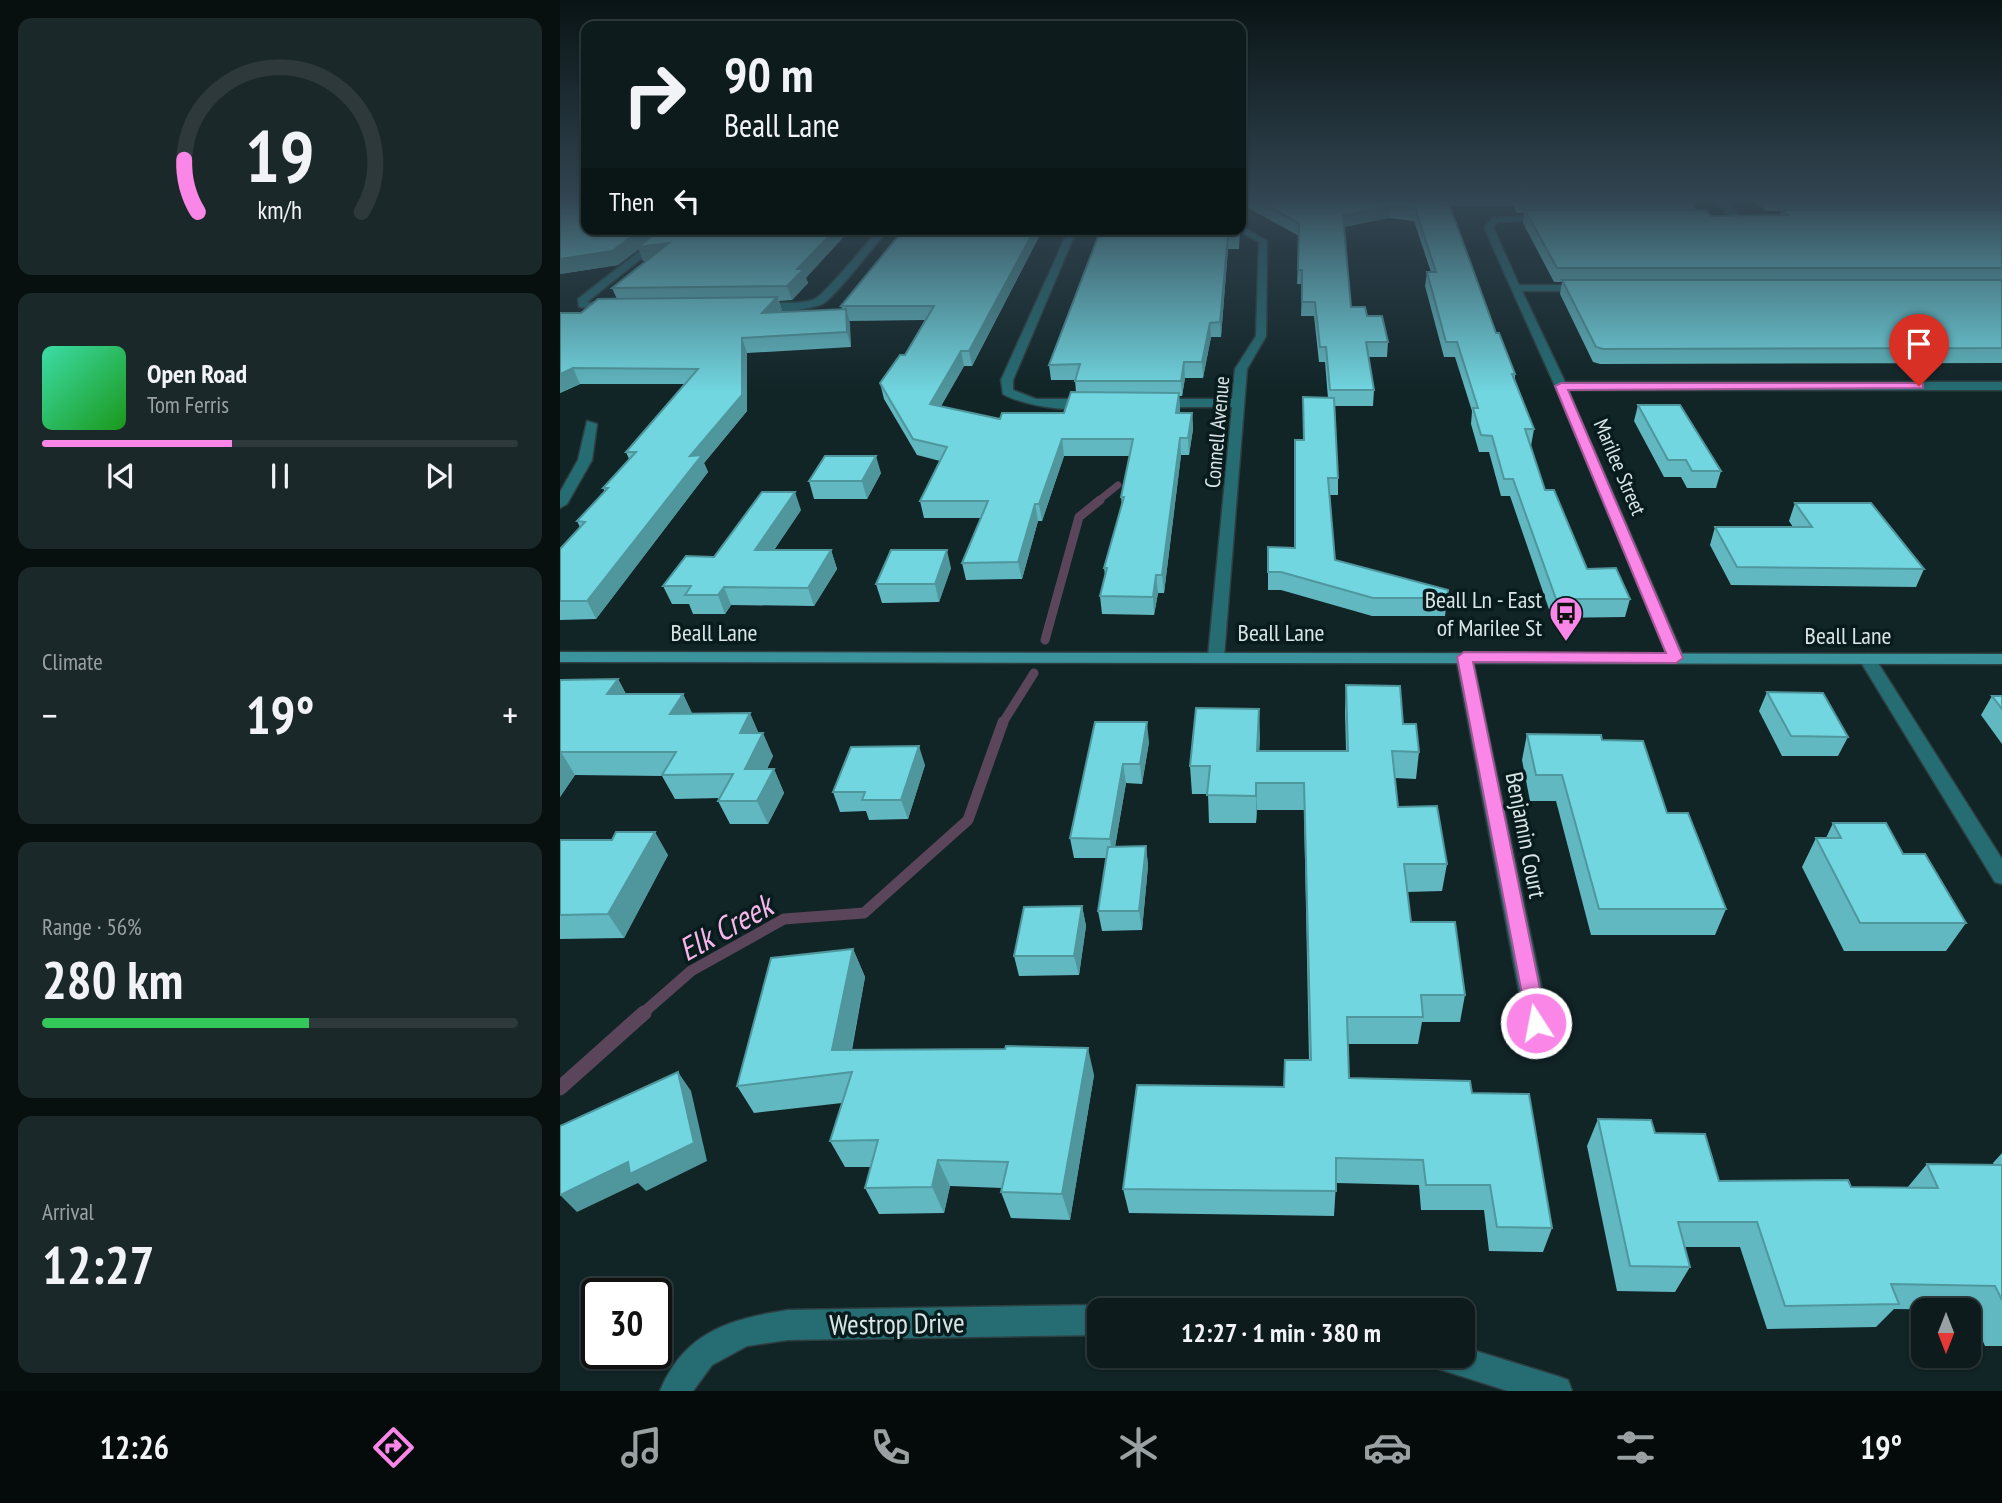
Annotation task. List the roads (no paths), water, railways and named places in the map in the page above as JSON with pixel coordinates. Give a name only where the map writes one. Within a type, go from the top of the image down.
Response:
[{"type":"street","points":[[630,263],[582,301],[583,305],[630,308]]},
{"type":"street","points":[[748,308],[806,306],[828,295],[855,263]]},
{"type":"street","points":[[1058,263],[1007,380],[1007,391],[1030,401],[1107,403]]},
{"type":"street","name":"Connell Avenue","points":[[1216,657],[1241,369],[1261,336],[1264,263]]},
{"type":"street","name":"Marilee Street","points":[[1504,263],[1561,386],[1676,658]]},
{"type":"street","points":[[1516,288],[1599,288]]},
{"type":"street","points":[[1561,386],[2002,386]]},
{"type":"street","points":[[1147,403],[1239,403]]},
{"type":"street","points":[[560,504],[585,460],[591,424]]},
{"type":"street","name":"Beall Lane","points":[[560,657],[2002,659]]},
{"type":"street","name":"Benjamin Court","points":[[1464,657],[1536,1023]]},
{"type":"street","points":[[1867,659],[2002,876]]},
{"type":"street","name":"Westrop Drive","points":[[675,1391],[701,1354],[744,1332],[788,1325],[1087,1320]]},
{"type":"street","points":[[1473,1368],[1511,1384],[1557,1391]]},
{"type":"waterway","name":"Elk Creek","points":[[1098,501],[1118,485]]},
{"type":"waterway","name":"Elk Creek","points":[[1045,640],[1079,517],[1100,500]]},
{"type":"waterway","name":"Elk Creek","points":[[1003,723],[1034,673]]},
{"type":"waterway","name":"Elk Creek","points":[[642,1014],[691,971],[784,919],[864,913],[968,820],[1003,723]]},
{"type":"waterway","name":"Elk Creek","points":[[560,1088],[644,1013]]},
{"type":"place","name":"Beall Ln - East of Marilee St","points":[[1566,643]]}]
